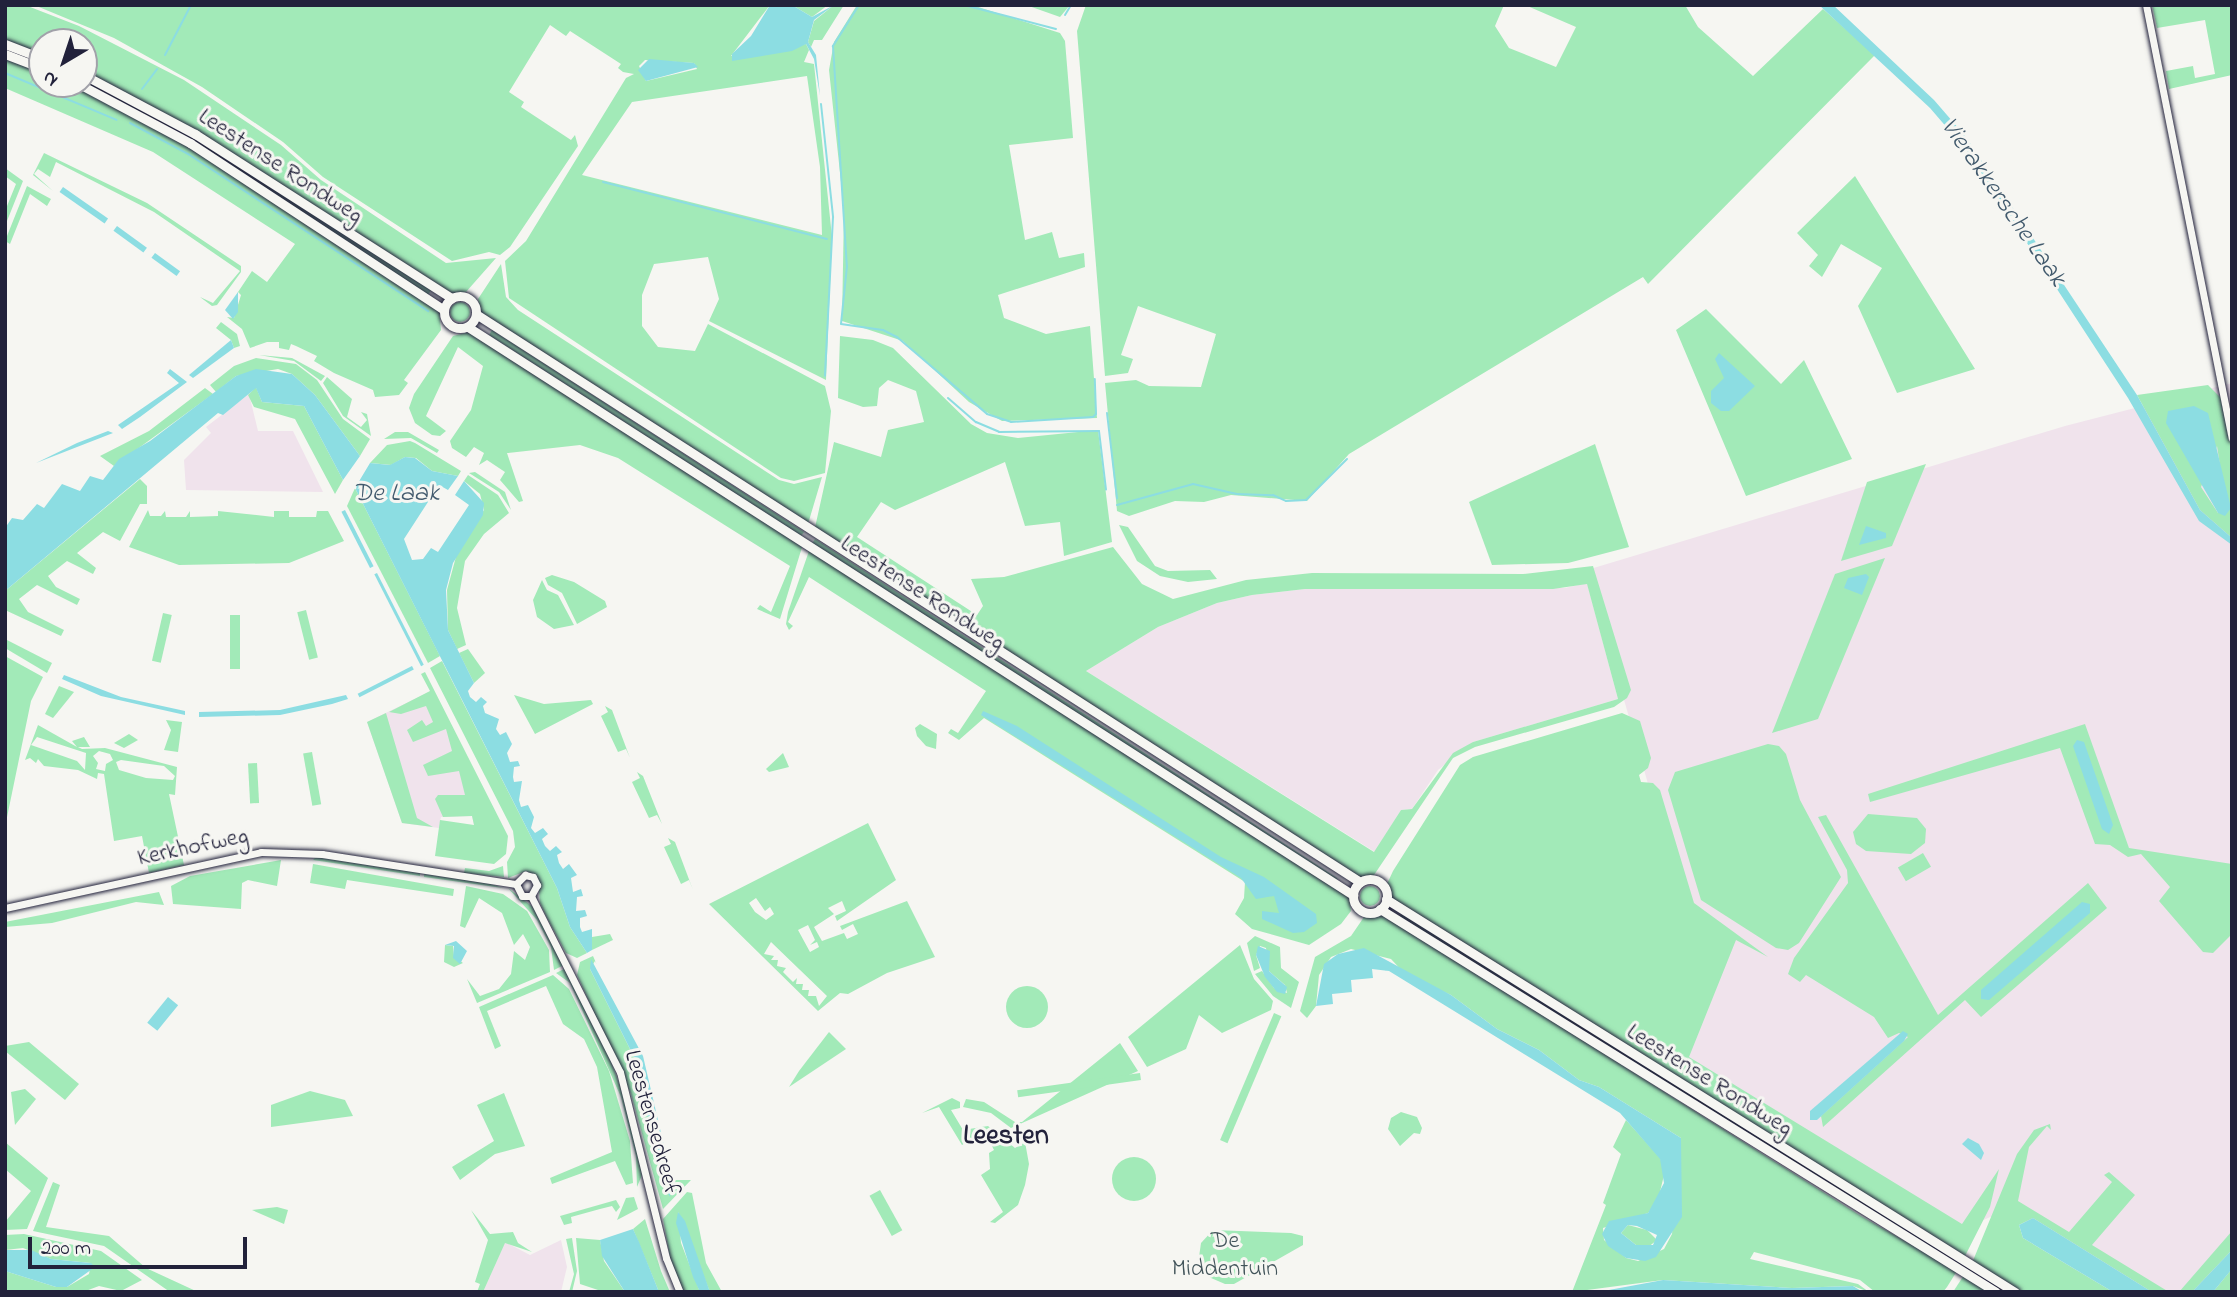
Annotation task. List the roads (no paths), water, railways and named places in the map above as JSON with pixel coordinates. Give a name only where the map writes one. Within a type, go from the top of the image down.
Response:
[{"type":"main road","points":[[5,44],[28,53]]},
{"type":"main road","points":[[5,54],[28,63]]},
{"type":"main road","name":"Leestense Rondweg","points":[[98,82],[195,134],[451,298]]},
{"type":"main road","name":"Leestense Rondweg","points":[[98,94],[190,143],[444,310]]},
{"type":"main road","points":[[451,298],[470,299],[476,314],[468,327],[449,325],[444,310],[451,298]]},
{"type":"main road","name":"Leestense Rondweg","points":[[476,314],[814,542],[1353,895]]},
{"type":"main road","name":"Leestense Rondweg","points":[[468,327],[802,534]]},
{"type":"main road","name":"Leestense Rondweg","points":[[814,542],[1360,882]]},
{"type":"main road","points":[[1377,881],[1386,899],[1380,909],[1363,911],[1353,895],[1360,882],[1377,881]]},
{"type":"main road","name":"Leestense Rondweg","points":[[1386,899],[2015,1292]]},
{"type":"main road","name":"Leestense Rondweg","points":[[1380,909],[1996,1292]]},
{"type":"street","points":[[2146,5],[2232,438]]},
{"type":"street","name":"Kerkhofweg","points":[[5,908],[261,852],[322,854],[516,884]]},
{"type":"street","points":[[525,875],[533,877],[537,885],[531,896],[522,896],[516,884],[525,875]]},
{"type":"street","name":"Leestensedreef","points":[[531,896],[620,1072],[666,1258],[680,1292]]},
{"type":"water","points":[[770,5],[792,5],[812,17],[834,5],[814,20],[808,42],[816,55],[820,96],[814,59],[806,44],[792,51],[732,61],[732,54],[751,36]]},
{"type":"water","name":"Vierakkersche Laak","points":[[1819,5],[1833,5],[1934,100],[1966,137],[2137,395],[2200,510],[2232,538],[2232,545],[2199,521],[2128,398],[1967,151],[1930,108]]},
{"type":"water","points":[[649,59],[694,63],[698,67],[646,81],[638,70]]},
{"type":"water","points":[[63,187],[108,219],[105,223],[60,192]]},
{"type":"water","points":[[117,226],[147,248],[143,253],[113,231]]},
{"type":"water","points":[[155,253],[180,271],[177,276],[151,258]]},
{"type":"water","points":[[238,292],[238,312],[233,319],[225,310]]},
{"type":"water","points":[[231,340],[234,348],[193,378],[189,375]]},
{"type":"water","points":[[1719,353],[1755,386],[1729,411],[1721,411],[1711,403],[1711,391],[1724,378],[1715,359]]},
{"type":"water","points":[[170,369],[187,382],[122,429],[118,425],[179,383],[167,373]]},
{"type":"water","name":"De Laak","points":[[256,369],[292,374],[315,395],[360,456],[343,480],[304,406],[262,402],[256,388],[223,415],[218,413],[5,591],[5,528],[12,518],[23,520],[37,504],[44,508],[62,484],[80,491],[90,476],[103,480],[119,459],[150,441],[236,376]]},
{"type":"water","points":[[2194,406],[2208,413],[2231,508],[2225,516],[2218,513],[2166,423],[2168,411]]},
{"type":"water","points":[[108,431],[113,433],[36,463],[77,443]]},
{"type":"water","name":"De Laak","points":[[405,457],[415,458],[432,471],[458,476],[448,490],[439,485],[404,539],[412,560],[423,559],[431,548],[438,552],[469,505],[455,495],[464,481],[484,503],[483,515],[453,563],[446,590],[448,630],[474,683],[468,691],[470,697],[476,702],[481,697],[487,702],[483,706],[485,713],[499,719],[496,729],[500,735],[506,732],[512,744],[507,753],[510,762],[518,761],[520,766],[514,767],[513,777],[514,782],[522,781],[519,800],[521,807],[528,805],[534,817],[531,828],[535,833],[543,828],[548,834],[542,839],[545,846],[550,851],[556,846],[562,852],[557,855],[563,869],[569,864],[577,875],[571,878],[573,892],[581,889],[583,896],[577,897],[576,911],[585,910],[587,916],[580,918],[580,927],[582,932],[592,929],[592,950],[587,953],[570,927],[557,888],[355,488],[370,463],[390,465]]},
{"type":"water","points":[[345,510],[374,566],[370,568],[341,512]]},
{"type":"water","points":[[1866,526],[1886,533],[1886,538],[1859,545]]},
{"type":"water","points":[[377,573],[424,665],[421,666],[374,574]]},
{"type":"water","points":[[1866,574],[1869,577],[1862,595],[1844,588],[1848,578]]},
{"type":"water","points":[[412,666],[414,670],[359,697],[358,694]]},
{"type":"water","points":[[64,675],[121,697],[185,711],[185,715],[101,696],[62,679]]},
{"type":"water","points":[[346,695],[348,699],[332,704],[280,715],[199,717],[199,712],[280,710]]},
{"type":"water","points":[[983,711],[1017,726],[1221,857],[1264,877],[1316,914],[1317,923],[1304,932],[1293,933],[1262,919],[1262,911],[1279,913],[1274,896],[1256,899],[1241,878],[981,715]]},
{"type":"water","points":[[2077,740],[2084,742],[2113,825],[2109,834],[2102,829],[2073,746]]},
{"type":"water","points":[[2082,902],[2090,904],[2090,913],[1989,1000],[1981,999],[1981,990]]},
{"type":"water","points":[[456,941],[467,951],[460,964],[453,958],[454,946],[445,945]]},
{"type":"water","points":[[1258,946],[1270,951],[1269,971],[1287,987],[1285,994],[1277,992],[1265,977],[1256,955]]},
{"type":"water","points":[[1364,948],[1451,995],[1497,1029],[1539,1050],[1579,1080],[1599,1087],[1681,1138],[1682,1217],[1656,1257],[1645,1261],[1626,1258],[1608,1246],[1602,1234],[1609,1221],[1648,1213],[1664,1183],[1660,1159],[1620,1113],[1389,971],[1372,969],[1373,978],[1351,980],[1352,992],[1332,994],[1333,1004],[1316,1006],[1324,964],[1338,954]],"holes":[[[1628,1225],[1657,1235],[1653,1245],[1636,1245],[1621,1233]]]},
{"type":"water","points":[[591,959],[643,1056],[672,1180],[670,1197],[663,1185],[635,1059],[590,969]]},
{"type":"water","points":[[168,997],[178,1005],[157,1031],[147,1023]]},
{"type":"water","points":[[1903,1031],[1908,1034],[1904,1041],[1817,1120],[1810,1120],[1810,1111]]},
{"type":"water","points":[[1968,1138],[1979,1144],[1984,1153],[1981,1160],[1962,1144]]},
{"type":"water","points":[[678,1212],[685,1221],[710,1292],[700,1292],[693,1277],[676,1223]]},
{"type":"water","points":[[2033,1218],[2152,1292],[2113,1292],[2023,1238],[2019,1225]]},
{"type":"water","points":[[633,1229],[659,1292],[625,1292],[602,1256],[600,1240]]},
{"type":"water","points":[[5,1250],[31,1250],[51,1259],[91,1263],[95,1267],[67,1287],[56,1287],[5,1271]]},
{"type":"water","points":[[2232,1250],[2232,1269],[2213,1292],[2192,1292]]},
{"type":"water","points":[[1663,1280],[1792,1288],[1853,1286],[1863,1292],[1598,1292]]},
{"type":"waterway","points":[[165,55],[191,5]]},
{"type":"waterway","points":[[859,5],[833,46],[847,266],[841,324],[883,330],[897,337],[987,414],[1011,422],[1093,417],[1096,414],[1095,379]]},
{"type":"waterway","points":[[964,5],[1056,29]]},
{"type":"waterway","points":[[1065,15],[1071,5]]},
{"type":"waterway","points":[[142,89],[157,69]]},
{"type":"waterway","points":[[5,73],[117,120]]},
{"type":"waterway","points":[[821,104],[833,217],[825,376]]},
{"type":"waterway","points":[[130,123],[188,154],[428,311]]},
{"type":"waterway","points":[[603,182],[827,239]]},
{"type":"waterway","points":[[948,398],[976,422],[999,432],[1099,431],[1106,490]]},
{"type":"waterway","points":[[1107,413],[1117,498]]},
{"type":"waterway","points":[[1117,505],[1193,484],[1237,494],[1273,495],[1286,501],[1306,500],[1347,459]]},
{"type":"district","name":"Leesten","points":[[1006,1137]]},
{"type":"park label","name":"De Middentuin","points":[[1225,1256]]}]
